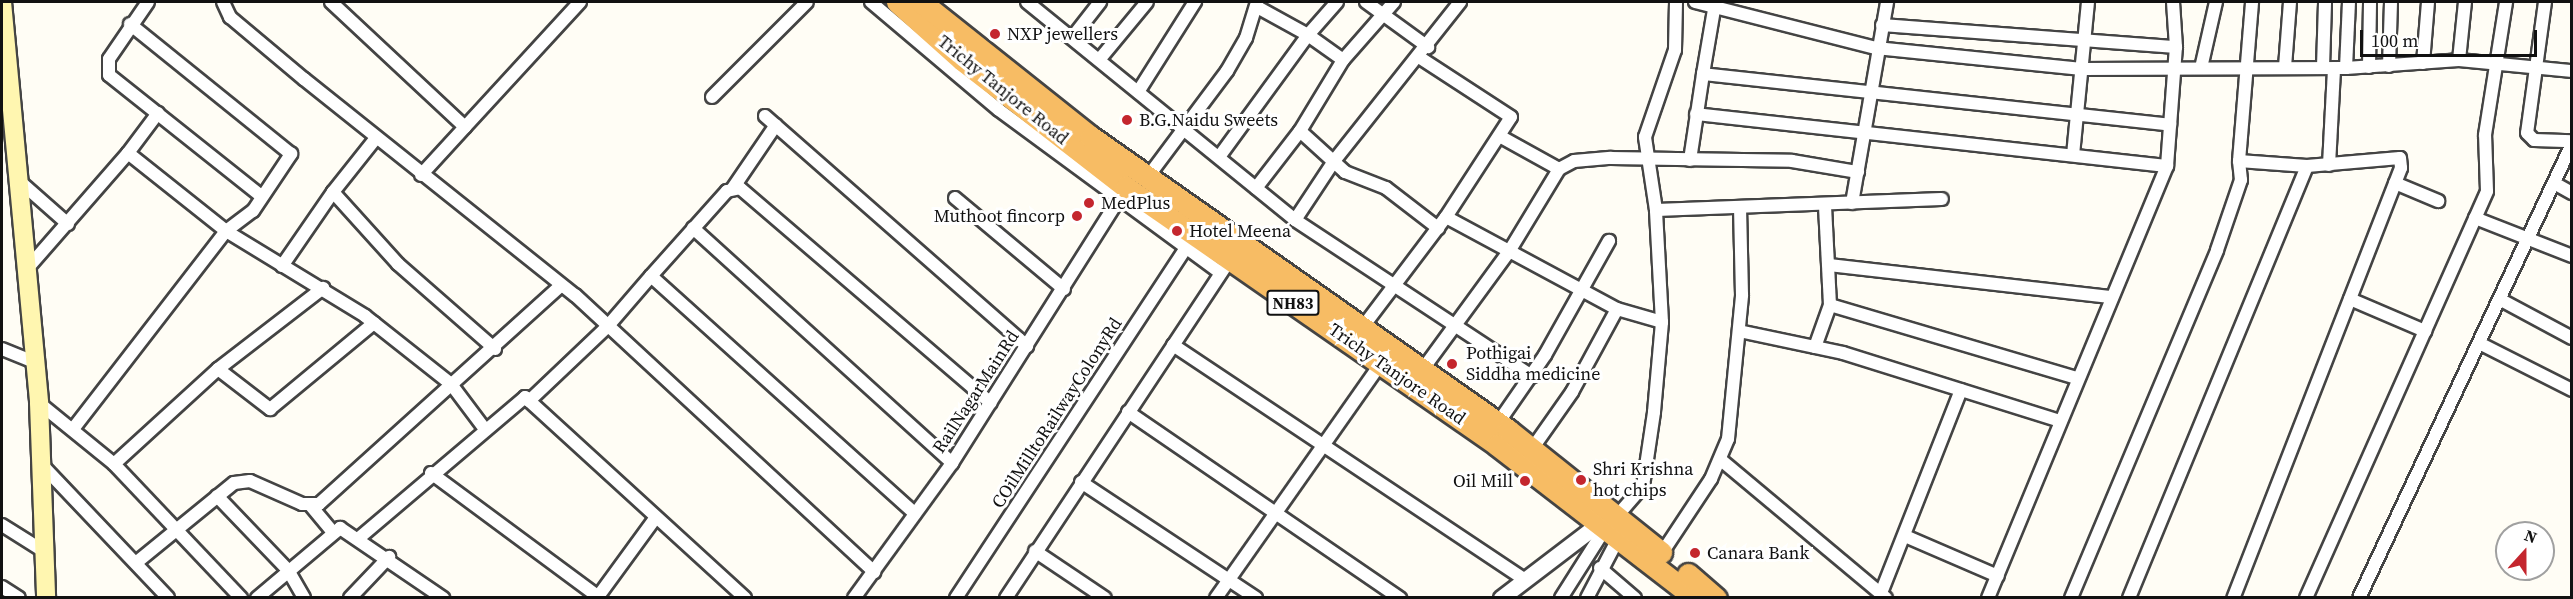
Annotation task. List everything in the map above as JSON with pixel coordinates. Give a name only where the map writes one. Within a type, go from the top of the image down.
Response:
[{"type":"highway","name":"Trichy Tanjore Road","points":[[897,2],[962,60],[1225,267],[1382,362],[1611,523],[1662,553],[1716,597]]},
{"type":"highway","name":"Trichy Tanjore Road","points":[[921,2],[972,47],[1147,178],[1423,369],[1532,449],[1695,597]]},
{"type":"main road","points":[[2,2],[15,177],[26,270],[32,361],[39,403],[46,597]]},
{"type":"street","points":[[148,2],[130,24],[109,59],[109,75],[261,196]]},
{"type":"street","points":[[223,2],[230,17],[421,175],[561,285],[874,572]]},
{"type":"street","points":[[331,2],[465,127]]},
{"type":"street","points":[[421,175],[580,2]]},
{"type":"street","points":[[712,97],[807,2]]},
{"type":"street","points":[[871,2],[999,110],[1186,248],[1225,267],[1006,597]]},
{"type":"street","points":[[1027,2],[1041,6],[1072,38],[1185,127],[1295,220],[1392,288],[1457,324],[1532,376]]},
{"type":"street","points":[[1072,38],[1100,2]]},
{"type":"street","points":[[1099,60],[1148,2]]},
{"type":"street","points":[[1138,92],[1195,2]]},
{"type":"street","points":[[1219,157],[1308,35],[1337,2]]},
{"type":"street","points":[[1362,328],[1438,228],[1509,126],[1507,110],[1424,52],[1366,2]]},
{"type":"street","points":[[1256,188],[1300,131],[1343,60],[1381,14],[1394,2]]},
{"type":"street","points":[[1295,220],[1334,161],[1424,52],[1460,2]]},
{"type":"street","points":[[1561,597],[1611,523],[1643,486],[1662,322],[1656,210],[1645,137],[1675,50],[1676,2]]},
{"type":"street","points":[[1695,2],[1715,5],[1876,48],[2082,69],[2175,71],[2245,67],[2369,67],[2459,60],[2497,61],[2571,71]]},
{"type":"street","points":[[1852,203],[1876,48],[1887,2]]},
{"type":"street","points":[[2073,155],[2088,2]]},
{"type":"street","points":[[1988,597],[2077,378],[2167,166],[2176,46],[2173,2]]},
{"type":"street","points":[[2201,68],[2216,2]]},
{"type":"street","points":[[2071,597],[2217,250],[2241,180],[2239,161],[2252,2]]},
{"type":"street","points":[[2285,67],[2290,2]]},
{"type":"street","points":[[2325,2],[2334,67]]},
{"type":"street","points":[[2329,165],[2334,67],[2349,2]]},
{"type":"street","points":[[2369,67],[2370,2]]},
{"type":"street","points":[[2389,66],[2391,2]]},
{"type":"street","points":[[2423,63],[2428,2]]},
{"type":"street","points":[[2459,60],[2465,2]]},
{"type":"street","points":[[2306,597],[2487,191],[2485,135],[2506,2]]},
{"type":"street","points":[[2360,597],[2502,301],[2571,142],[2528,138],[2545,2]]},
{"type":"street","points":[[1147,178],[1227,71],[1257,4],[1308,35],[1343,60]]},
{"type":"street","points":[[1690,160],[1715,5]]},
{"type":"street","points":[[73,429],[226,231],[253,211],[291,154],[130,24]]},
{"type":"street","points":[[1882,25],[2176,46]]},
{"type":"street","points":[[1703,74],[2170,125]]},
{"type":"street","points":[[26,270],[128,153],[158,113]]},
{"type":"street","points":[[1696,114],[1864,130],[2167,166]]},
{"type":"street","points":[[765,116],[1027,346]]},
{"type":"street","points":[[529,401],[607,327],[693,228],[733,188],[776,125]]},
{"type":"street","points":[[1300,131],[1352,176],[1386,188],[1438,228]]},
{"type":"street","points":[[1501,137],[1559,169]]},
{"type":"street","points":[[282,266],[333,192],[376,138]]},
{"type":"street","points":[[128,153],[226,231],[282,266],[323,288],[374,323],[451,384],[484,428]]},
{"type":"street","points":[[2233,597],[2395,183],[2400,158],[2307,166],[2239,161]]},
{"type":"street","points":[[1423,369],[1510,250],[1559,169],[1574,161],[1647,159],[1792,161],[1858,172]]},
{"type":"street","points":[[2129,597],[2307,166]]},
{"type":"street","points":[[15,177],[68,224]]},
{"type":"street","points":[[2395,183],[2438,201]]},
{"type":"street","points":[[2554,183],[2571,193]]},
{"type":"street","points":[[733,188],[744,190],[991,403]]},
{"type":"street","points":[[333,192],[398,264],[495,349]]},
{"type":"street","points":[[955,198],[1064,289]]},
{"type":"street","name":"RailNagarMainRd","points":[[854,597],[952,463],[1119,199]]},
{"type":"street","points":[[1656,210],[1740,210],[1942,199]]},
{"type":"street","points":[[1815,347],[1830,305],[1825,206]]},
{"type":"street","points":[[1662,553],[1721,460],[1739,331],[1740,210]]},
{"type":"street","points":[[1446,217],[1617,309],[1662,322]]},
{"type":"street","points":[[2475,218],[2528,237],[2571,256]]},
{"type":"street","points":[[693,228],[952,463]]},
{"type":"street","points":[[1498,423],[1532,376],[1584,291],[1609,241]]},
{"type":"street","name":"COilMilltoRailwayColonyRd","points":[[956,597],[1186,248]]},
{"type":"street","points":[[1829,266],[2112,297]]},
{"type":"street","points":[[651,276],[915,514]]},
{"type":"street","points":[[311,506],[451,384],[495,349],[561,285]]},
{"type":"street","points":[[114,464],[218,369],[323,288]]},
{"type":"street","points":[[2350,299],[2425,331]]},
{"type":"street","points":[[2502,301],[2571,338]]},
{"type":"street","points":[[1830,305],[2077,378]]},
{"type":"street","points":[[1532,449],[1572,392],[1617,309]]},
{"type":"street","points":[[218,369],[270,409],[374,323]]},
{"type":"street","points":[[1739,331],[1815,347],[2060,421]]},
{"type":"street","points":[[2481,344],[2571,390]]},
{"type":"street","points":[[1173,345],[1526,580]]},
{"type":"street","points":[[2,349],[32,361]]},
{"type":"street","points":[[1216,597],[1382,362]]},
{"type":"street","points":[[1721,460],[1883,595],[1961,390]]},
{"type":"street","points":[[359,538],[517,399],[529,401],[746,597]]},
{"type":"street","points":[[39,403],[114,464],[241,597]]},
{"type":"street","points":[[1128,412],[1400,597]]},
{"type":"street","points":[[42,465],[168,597]]},
{"type":"street","points":[[431,473],[598,597],[656,517]]},
{"type":"street","points":[[137,562],[175,528],[217,496],[244,480],[311,506],[332,531]]},
{"type":"street","points":[[1081,482],[1257,597]]},
{"type":"street","points":[[217,496],[288,570],[304,597]]},
{"type":"street","points":[[1587,597],[1600,568],[1611,523]]},
{"type":"street","points":[[1501,597],[1611,523]]},
{"type":"street","points":[[2,525],[45,552]]},
{"type":"street","points":[[257,597],[332,531],[347,529],[443,597]]},
{"type":"street","points":[[1905,536],[1998,576]]},
{"type":"street","points":[[1035,551],[1105,597]]},
{"type":"street","points":[[350,597],[389,557]]},
{"type":"street","points":[[1600,568],[1635,597]]},
{"type":"street","points":[[2,587],[19,597]]},
{"type":"place","name":"NXP jewellers","points":[[995,34]]},
{"type":"place","name":"B.G.Naidu Sweets","points":[[1127,120]]},
{"type":"place","name":"MedPlus","points":[[1089,203]]},
{"type":"place","name":"Muthoot fincorp","points":[[1077,216]]},
{"type":"place","name":"Hotel Meena","points":[[1177,231]]},
{"type":"place","name":"Pothigai Siddha medicine","points":[[1452,364]]},
{"type":"place","name":"Shri Krishna hot chips","points":[[1581,480]]},
{"type":"place","name":"Oil Mill","points":[[1525,481]]},
{"type":"place","name":"Canara Bank","points":[[1695,553]]}]
